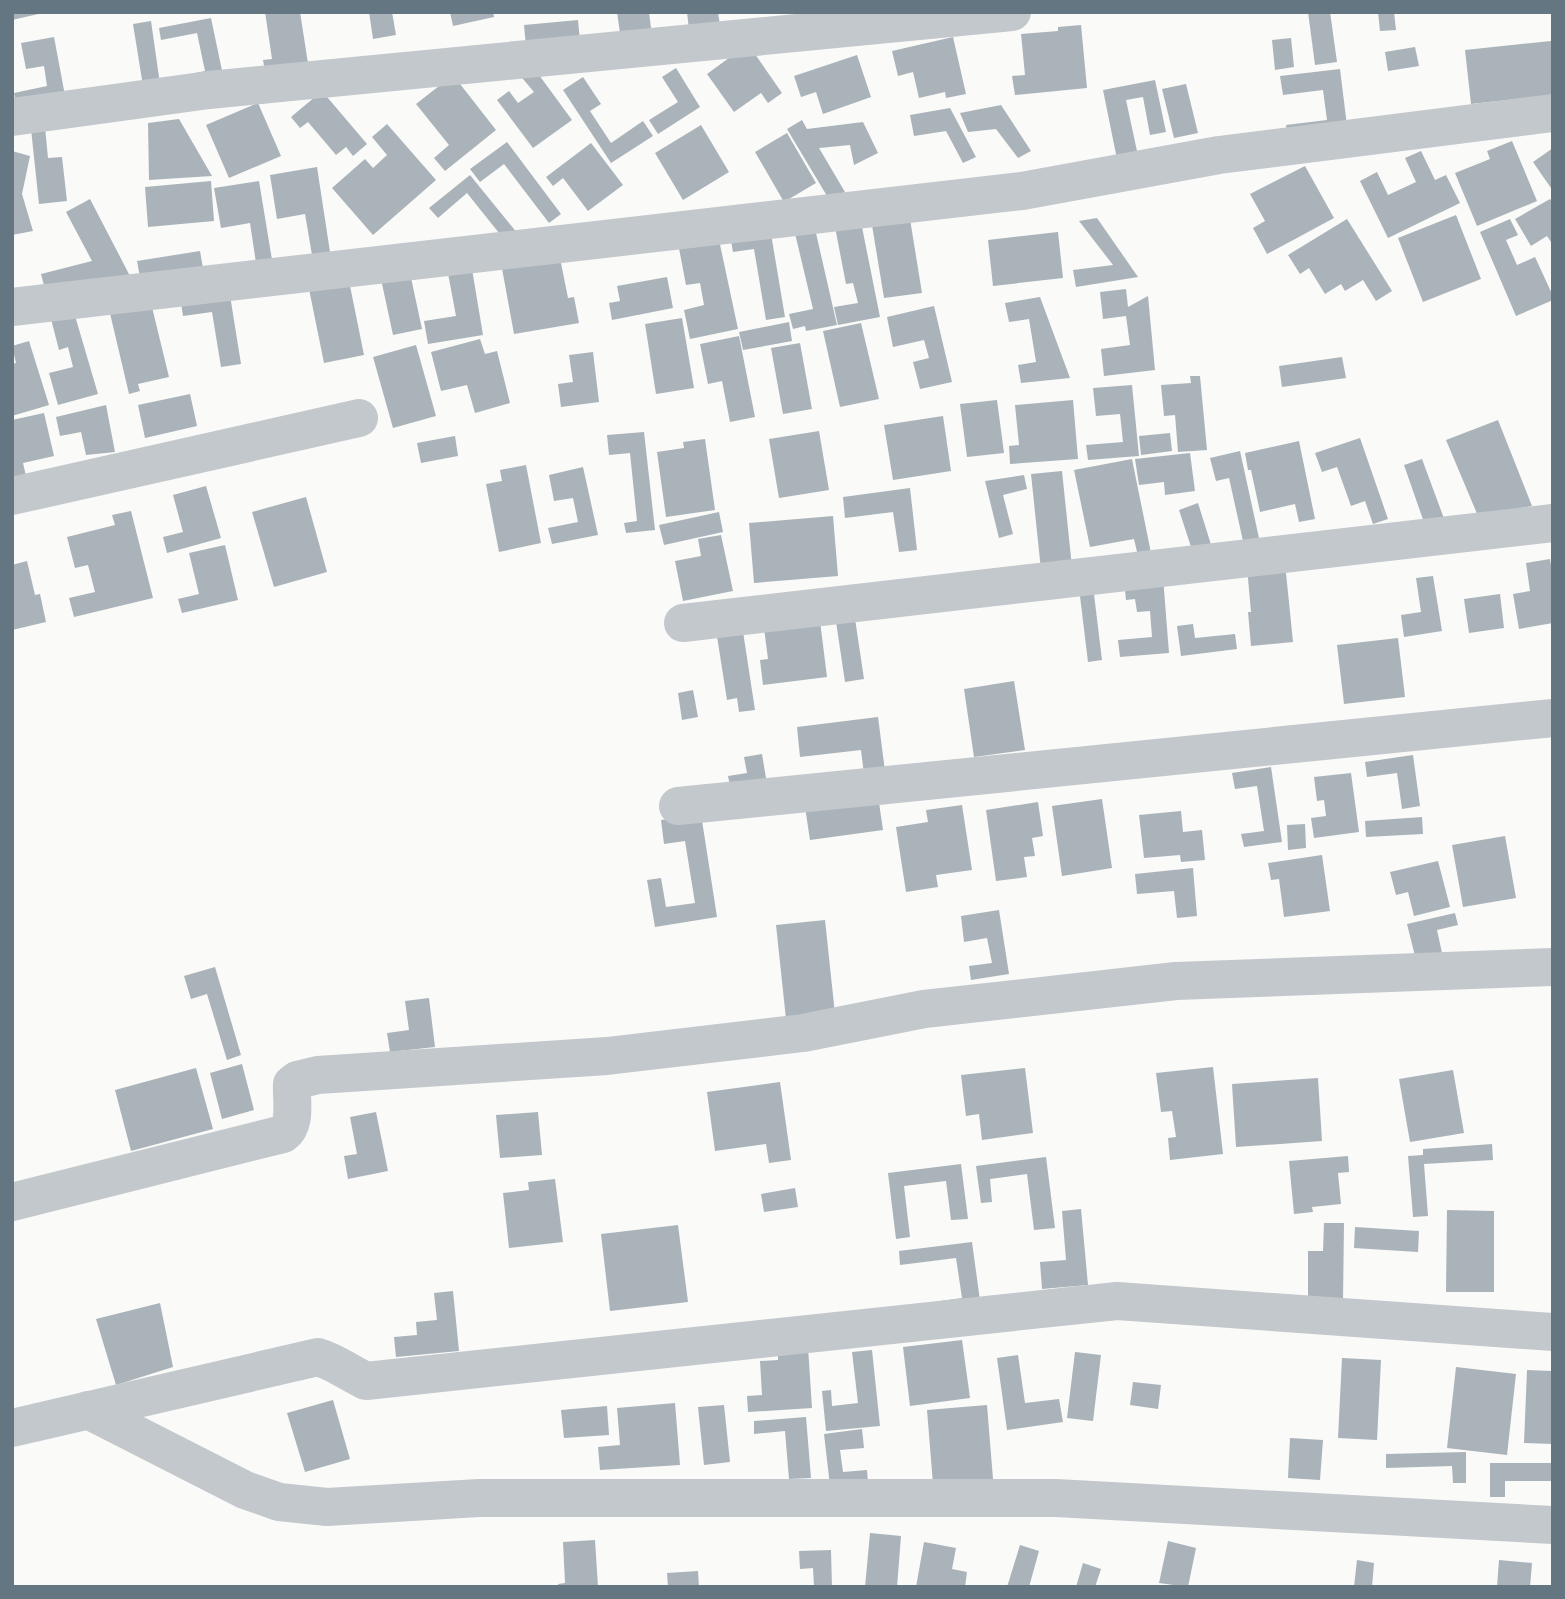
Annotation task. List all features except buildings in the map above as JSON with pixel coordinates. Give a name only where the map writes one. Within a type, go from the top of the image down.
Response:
[{"type":"street","points":[[12,117],[209,90],[1012,12]]},
{"type":"street","points":[[12,307],[1022,191],[1219,155],[1553,113]]},
{"type":"street","points":[[12,496],[359,418]]},
{"type":"street","points":[[683,623],[1553,523]]},
{"type":"street","points":[[678,806],[1553,718]]},
{"type":"street","points":[[12,1202],[283,1134],[291,1123],[292,1084],[297,1080],[318,1075],[620,1054],[803,1034],[925,1009],[1176,981],[1553,967]]},
{"type":"street","points":[[12,1428],[300,1359],[318,1357],[330,1361],[366,1381],[1116,1301],[1553,1332]]},
{"type":"street","points":[[88,1410],[245,1490],[279,1502],[327,1507],[479,1498],[1056,1498],[1553,1525]]}]
